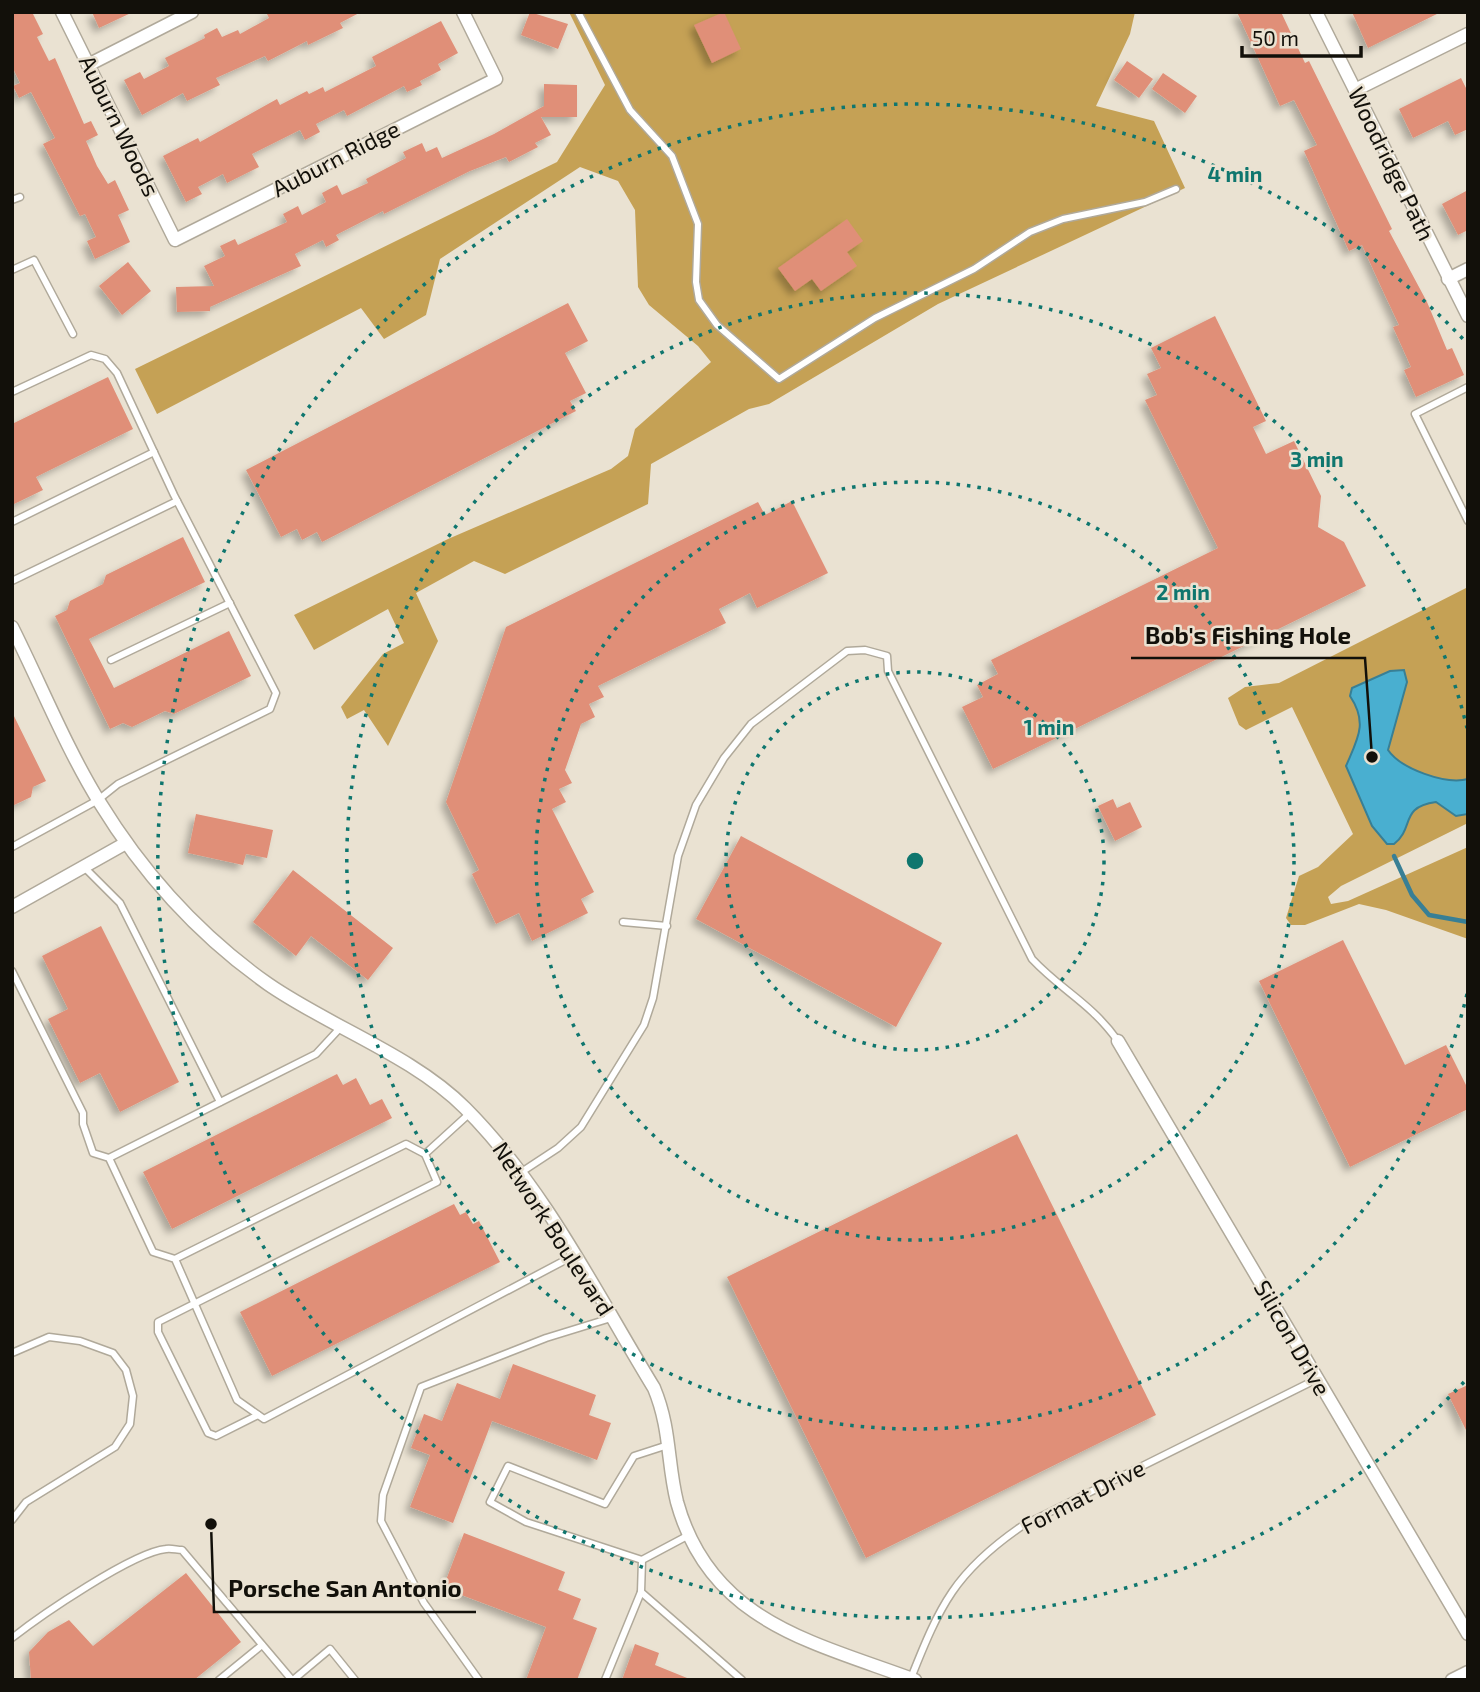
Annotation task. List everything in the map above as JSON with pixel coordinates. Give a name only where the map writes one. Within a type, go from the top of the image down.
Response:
[{"type":"street","name":"Auburn Woods","points":[[62,12],[175,240]]},
{"type":"street","points":[[88,65],[192,12]]},
{"type":"street","name":"Auburn Ridge","points":[[175,240],[496,79],[463,12]]},
{"type":"street","name":"Woodridge Path","points":[[1316,12],[1468,316]]},
{"type":"street","points":[[1355,90],[1468,34]]},
{"type":"street","points":[[1448,279],[1468,270]]},
{"type":"street","name":"Network Boulevard","points":[[12,627],[98,800],[126,843],[197,926],[268,984],[450,1093],[520,1173],[654,1388],[666,1421],[677,1499],[690,1535],[712,1574],[757,1616],[794,1636],[913,1679]]},
{"type":"street","points":[[12,907],[126,843]]},
{"type":"street","name":"Silicon Drive","points":[[1118,1041],[1468,1633]]},
{"type":"street","points":[[1452,1680],[1468,1672]]},
{"type":"lane","points":[[578,12],[631,110],[672,156],[698,224],[696,282],[699,300],[718,326],[779,379],[875,318],[974,269],[1030,232],[1063,219],[1145,202],[1175,189]]},
{"type":"lane","points":[[12,200],[20,197]]},
{"type":"lane","points":[[12,270],[34,260],[73,334]]},
{"type":"lane","points":[[12,393],[92,355],[105,359],[117,373],[177,501],[276,694],[270,709],[118,785],[98,800],[12,847]]},
{"type":"lane","points":[[1468,387],[1415,414],[1468,521]]},
{"type":"lane","points":[[12,522],[154,452]]},
{"type":"lane","points":[[12,581],[177,501]]},
{"type":"lane","points":[[111,660],[230,603]]},
{"type":"lane","points":[[520,1173],[558,1148],[581,1127],[644,1025],[653,998],[678,856],[696,805],[724,758],[751,724],[847,651],[865,650],[887,656],[888,671],[1032,959],[1054,981],[1100,1015],[1118,1041]]},
{"type":"lane","points":[[85,867],[120,903],[220,1102]]},
{"type":"lane","points":[[623,922],[667,926]]},
{"type":"lane","points":[[12,971],[83,1114],[83,1124],[93,1153],[109,1158],[316,1054],[340,1028]]},
{"type":"lane","points":[[425,1154],[470,1114]]},
{"type":"lane","points":[[109,1158],[153,1252],[175,1259],[406,1144],[425,1154],[437,1182],[158,1322],[158,1332],[208,1433],[216,1436],[258,1415]]},
{"type":"lane","points":[[175,1259],[237,1399],[264,1419],[573,1256]]},
{"type":"lane","points":[[478,1680],[424,1603],[381,1521],[383,1495],[421,1387],[546,1338],[611,1318]]},
{"type":"lane","points":[[12,1353],[49,1337],[91,1345],[113,1353],[126,1370],[133,1396],[130,1424],[115,1447],[26,1502],[12,1520]]},
{"type":"lane","name":"Format Drive","points":[[913,1679],[939,1610],[961,1576],[989,1548],[1022,1526],[1317,1379]]},
{"type":"lane","points":[[670,1445],[634,1456],[605,1504],[508,1466],[489,1502],[526,1522],[642,1560],[690,1535]]},
{"type":"lane","points":[[12,1638],[50,1608],[144,1557],[165,1549],[182,1550],[292,1680],[330,1649],[355,1680]]},
{"type":"lane","points":[[605,1680],[641,1592],[642,1560]]},
{"type":"lane","points":[[641,1592],[741,1680]]},
{"type":"lane","points":[[219,1680],[262,1644]]},
{"type":"shaded area","points":[[569,12],[1135,12],[1130,34],[1096,106],[1154,121],[1185,188],[938,304],[769,404],[749,409],[651,464],[648,504],[505,574],[474,561],[416,593],[438,641],[388,746],[364,710],[347,719],[341,707],[383,654],[404,643],[388,609],[314,650],[294,615],[448,539],[611,469],[628,456],[635,429],[711,362],[698,346],[649,305],[638,287],[635,210],[618,181],[580,167],[440,259],[426,315],[384,339],[361,308],[157,414],[135,369],[557,162],[605,85]]},
{"type":"shaded area","points":[[1468,587],[1468,823],[1341,886],[1328,897],[1331,904],[1348,901],[1468,847],[1468,939],[1386,910],[1359,904],[1305,925],[1291,925],[1286,918],[1299,876],[1318,867],[1353,834],[1292,707],[1246,730],[1239,725],[1228,698],[1245,687],[1279,683]]},
{"type":"water","points":[[1404,670],[1407,682],[1388,750],[1403,763],[1425,774],[1448,780],[1468,779],[1468,814],[1456,816],[1436,802],[1424,805],[1412,813],[1400,838],[1394,844],[1387,844],[1372,826],[1346,766],[1357,739],[1360,723],[1359,714],[1350,696],[1352,688],[1390,671]]},
{"type":"building","points":[[12,12],[32,12],[43,34],[37,37],[49,61],[55,58],[84,124],[91,121],[98,135],[86,141],[97,166],[108,184],[115,180],[129,210],[118,215],[130,242],[95,259],[87,241],[96,237],[85,214],[80,216],[43,144],[55,138],[31,92],[19,98],[13,86],[20,83],[12,66]]},
{"type":"building","points":[[92,12],[133,12],[99,28]]},
{"type":"building","points":[[266,12],[361,12],[340,23],[343,28],[308,45],[307,41],[268,61],[265,56],[216,78],[220,85],[187,101],[183,93],[142,115],[124,80],[140,72],[144,79],[169,66],[165,58],[205,38],[204,35],[217,28],[222,37],[238,30],[240,34],[269,18]]},
{"type":"building","points":[[530,12],[568,24],[558,49],[521,35]]},
{"type":"building","points":[[724,12],[741,49],[712,63],[694,25]]},
{"type":"building","points":[[1237,12],[1281,12],[1305,63],[1309,61],[1392,229],[1389,231],[1427,302],[1447,350],[1452,348],[1464,375],[1416,397],[1404,370],[1411,367],[1393,327],[1399,325],[1362,245],[1349,251],[1304,151],[1317,145],[1294,100],[1280,106]]},
{"type":"building","points":[[1352,12],[1441,12],[1368,48]]},
{"type":"building","points":[[441,21],[458,53],[438,64],[441,70],[420,81],[422,85],[407,92],[404,86],[347,116],[344,110],[316,124],[320,132],[305,140],[300,130],[252,154],[259,167],[227,183],[223,174],[198,187],[202,194],[186,202],[163,156],[198,138],[200,142],[277,99],[280,105],[307,91],[309,94],[323,87],[325,92],[376,66],[372,57]]},
{"type":"building","points":[[1127,61],[1153,79],[1139,98],[1114,80]]},
{"type":"building","points":[[1163,73],[1197,96],[1185,113],[1152,89]]},
{"type":"building","points":[[1461,78],[1468,92],[1468,129],[1455,135],[1448,121],[1413,138],[1399,109]]},
{"type":"building","points":[[544,84],[577,85],[577,117],[541,117],[551,135],[535,143],[538,147],[509,162],[506,157],[470,171],[384,214],[383,211],[336,235],[339,240],[326,247],[323,240],[295,254],[301,266],[210,307],[210,311],[177,312],[176,287],[214,286],[204,266],[225,256],[220,246],[235,239],[238,245],[287,222],[283,214],[298,206],[302,215],[326,202],[322,193],[337,185],[342,195],[368,183],[366,179],[406,158],[403,152],[422,143],[426,152],[437,147],[442,158],[494,134],[544,106]]},
{"type":"building","points":[[1468,190],[1468,230],[1458,235],[1442,204]]},
{"type":"building","points":[[847,219],[863,241],[847,252],[857,266],[821,291],[812,279],[795,291],[778,268]]},
{"type":"building","points":[[128,262],[151,291],[122,315],[99,286]]},
{"type":"building","points":[[568,303],[588,341],[565,353],[586,393],[570,401],[576,411],[322,542],[317,532],[302,540],[297,529],[281,537],[246,470]]},
{"type":"building","points":[[1215,316],[1266,421],[1253,427],[1266,454],[1294,441],[1321,496],[1318,527],[1344,542],[1366,586],[993,769],[962,707],[983,697],[977,685],[998,674],[991,660],[1218,548],[1145,400],[1157,395],[1147,374],[1161,368],[1151,348]]},
{"type":"building","points":[[108,377],[133,429],[36,477],[43,490],[12,505],[12,424]]},
{"type":"building","points":[[792,501],[828,573],[757,608],[750,593],[719,609],[726,623],[598,686],[604,697],[589,704],[595,717],[581,724],[565,770],[572,783],[559,789],[566,802],[552,809],[594,892],[581,899],[588,913],[532,941],[519,913],[496,924],[472,874],[479,870],[446,802],[506,627],[758,502],[765,515]]},
{"type":"building","points":[[183,537],[205,582],[89,639],[114,688],[229,631],[251,676],[174,714],[165,711],[132,727],[123,723],[110,729],[55,616],[67,610],[70,601],[103,584],[106,575]]},
{"type":"building","points":[[12,712],[46,781],[33,787],[31,797],[12,806]]},
{"type":"building","points":[[1113,799],[1117,808],[1130,802],[1142,827],[1115,841],[1098,806]]},
{"type":"building","points":[[196,814],[273,830],[267,858],[246,854],[243,865],[188,853]]},
{"type":"building","points":[[741,836],[942,943],[896,1027],[696,919]]},
{"type":"building","points":[[293,870],[393,948],[368,980],[311,936],[296,956],[253,922]]},
{"type":"building","points":[[101,926],[179,1082],[120,1112],[100,1073],[80,1083],[48,1019],[68,1009],[42,956]]},
{"type":"building","points":[[1343,940],[1405,1065],[1446,1045],[1468,1089],[1468,1109],[1350,1167],[1259,981]]},
{"type":"building","points":[[337,1074],[343,1085],[356,1078],[370,1105],[382,1099],[392,1118],[172,1229],[143,1172]]},
{"type":"building","points":[[1017,1134],[1156,1415],[866,1558],[727,1277]]},
{"type":"building","points":[[454,1204],[460,1215],[466,1212],[473,1224],[479,1221],[500,1262],[272,1376],[240,1312]]},
{"type":"building","points":[[513,1364],[596,1395],[589,1415],[611,1423],[597,1460],[492,1421],[453,1523],[410,1507],[430,1455],[411,1448],[424,1414],[442,1421],[457,1383],[500,1399]]},
{"type":"building","points":[[1468,1385],[1468,1434],[1448,1394]]},
{"type":"building","points":[[464,1533],[565,1572],[558,1590],[581,1599],[573,1619],[597,1628],[577,1680],[526,1680],[546,1627],[443,1588]]},
{"type":"building","points":[[186,1573],[241,1642],[194,1680],[31,1680],[29,1652],[48,1632],[69,1620],[93,1646]]},
{"type":"building","points":[[635,1644],[659,1653],[655,1665],[692,1680],[622,1680]]},
{"type":"waterway","points":[[1394,856],[1412,895],[1429,915],[1468,922]]},
{"type":"place","name":"Bob's Fishing Hole","points":[[1372,757]]},
{"type":"place","name":"Porsche San Antonio","points":[[211,1524]]}]
